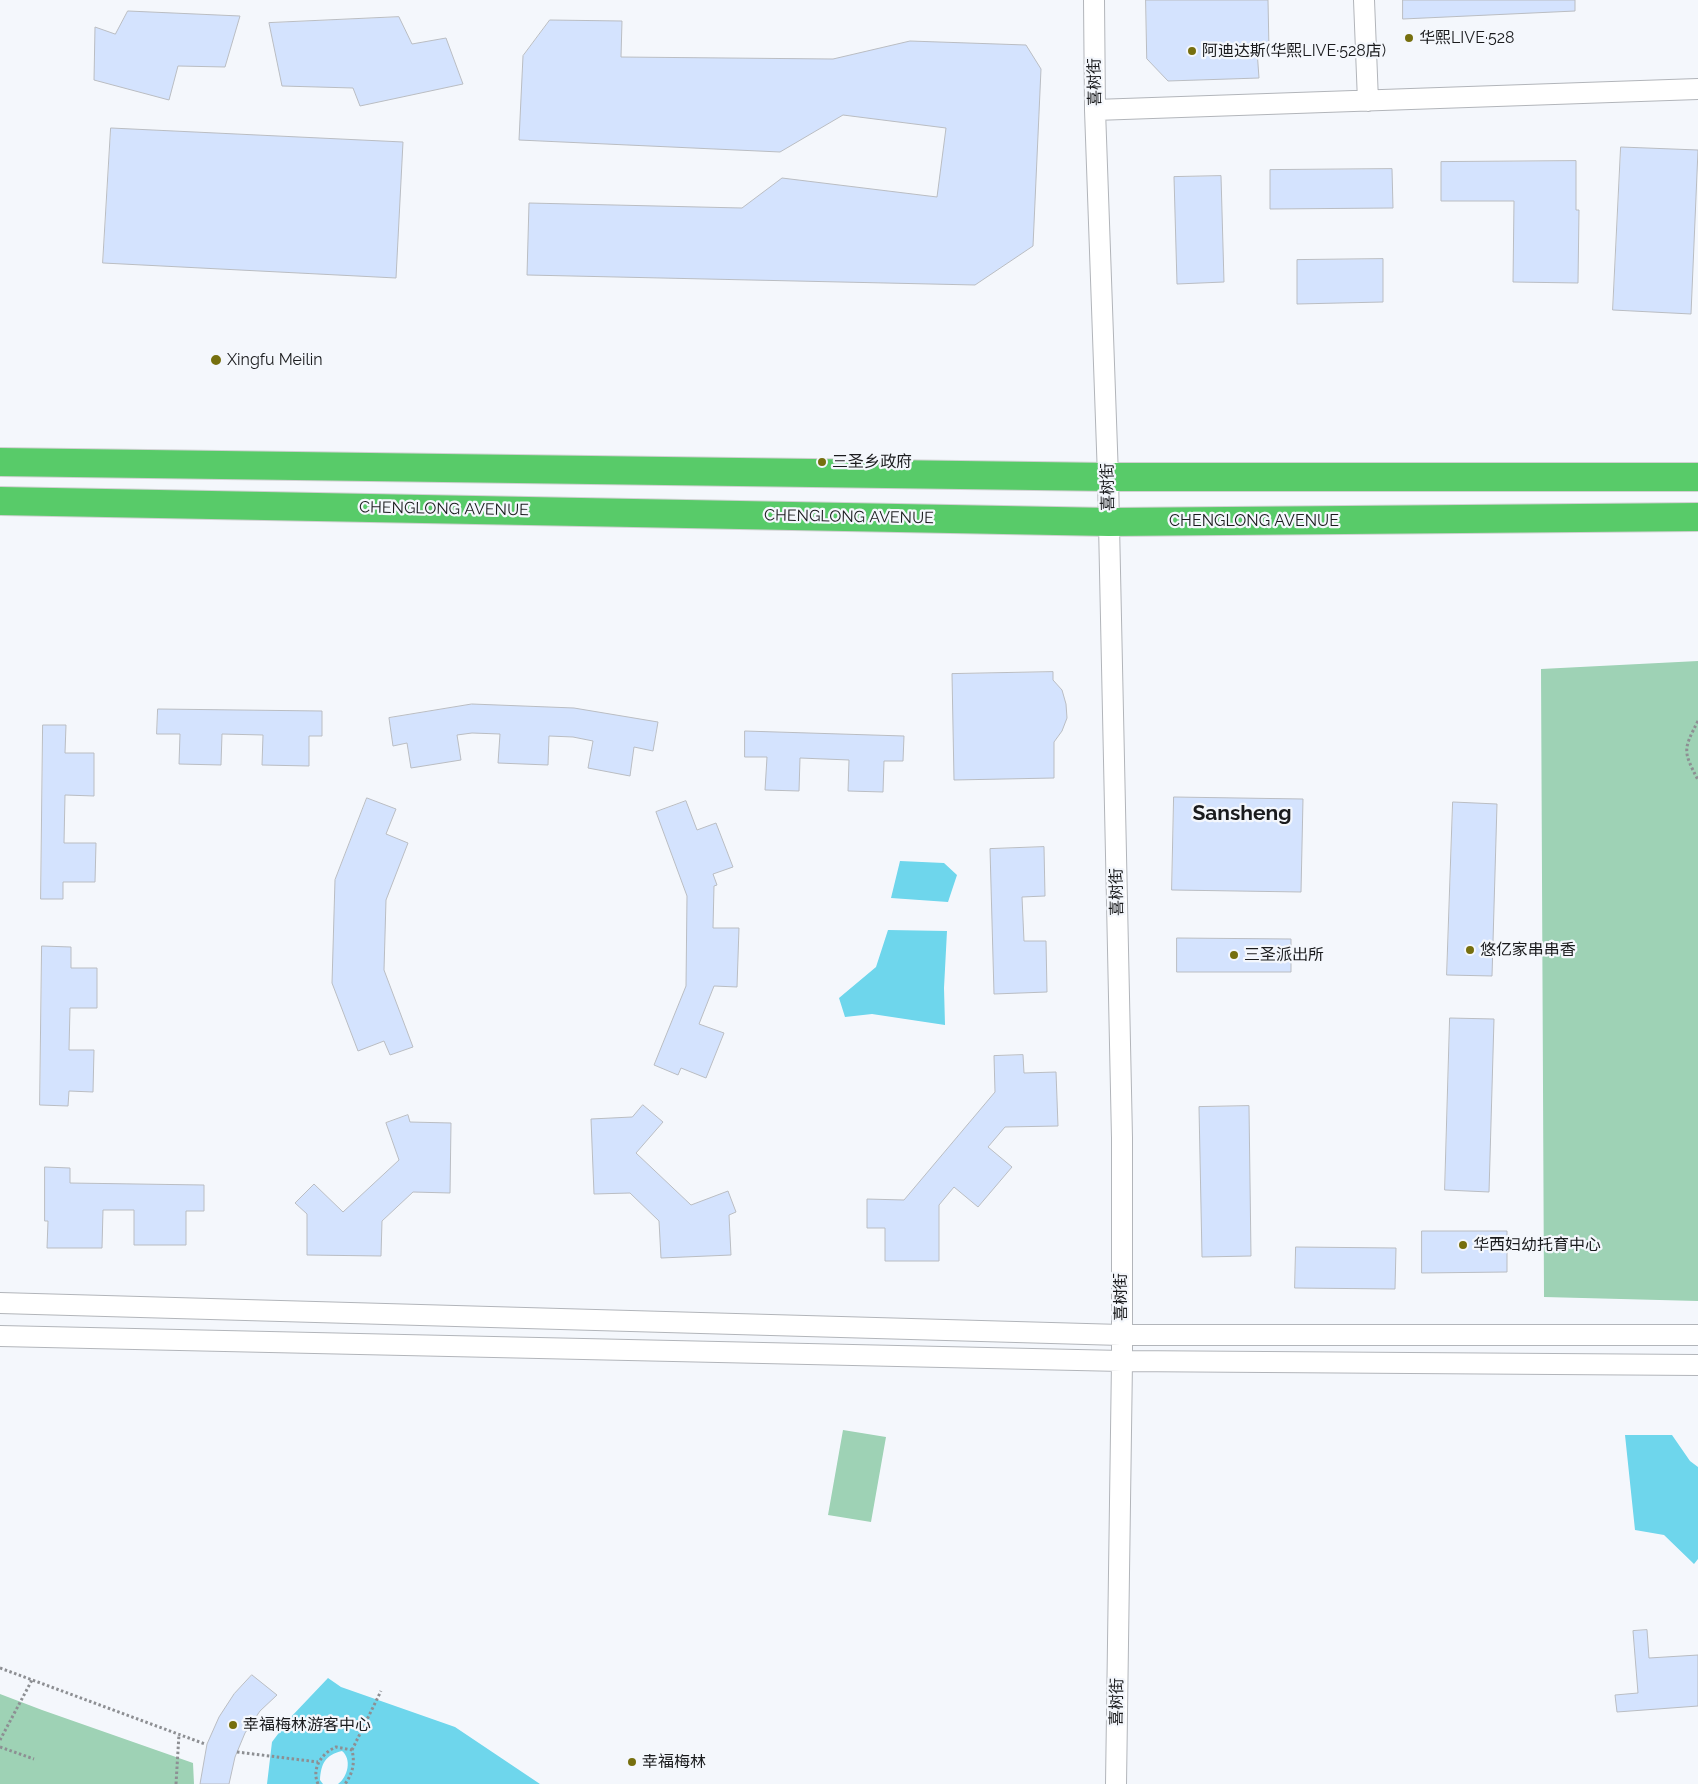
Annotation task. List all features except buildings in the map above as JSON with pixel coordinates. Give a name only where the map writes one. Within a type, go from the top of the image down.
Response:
[{"type":"highway","points":[[0,462],[1108,477],[1698,476]]},
{"type":"highway","name":"CHENGLONG AVENUE","points":[[0,500],[1109,522],[1698,517]]},
{"type":"street","name":"喜树街","points":[[1094,0],[1095,110],[1108,477],[1122,1138],[1122,1361],[1116,1784]]},
{"type":"street","points":[[1364,0],[1368,101]]},
{"type":"street","points":[[1095,110],[1698,90]]},
{"type":"street","points":[[0,1302],[1121,1335],[1698,1335]]},
{"type":"street","points":[[0,1336],[1122,1361],[1698,1365]]},
{"type":"path","points":[[1698,720],[1687,742],[1687,758],[1698,780]]},
{"type":"path","points":[[0,1668],[205,1744]]},
{"type":"path","points":[[0,1740],[32,1680]]},
{"type":"path","points":[[345,1784],[354,1766],[352,1750],[381,1691]]},
{"type":"path","points":[[176,1784],[179,1734]]},
{"type":"path","points":[[0,1746],[34,1759]]},
{"type":"path","points":[[318,1784],[316,1774],[318,1762],[323,1755],[336,1747],[352,1750]]},
{"type":"path","points":[[237,1752],[318,1762]]},
{"type":"green space","points":[[1698,661],[1698,1301],[1544,1297],[1541,669]]},
{"type":"green space","points":[[843,1430],[886,1437],[871,1522],[828,1515]]},
{"type":"green space","points":[[0,1694],[193,1763],[194,1784],[0,1784]]},
{"type":"water","points":[[900,861],[944,863],[957,875],[948,902],[891,898]]},
{"type":"water","points":[[888,930],[947,931],[944,988],[945,1025],[872,1014],[845,1017],[839,998],[876,967]]},
{"type":"water","points":[[1625,1435],[1672,1435],[1690,1461],[1698,1467],[1698,1559],[1694,1564],[1664,1535],[1635,1530]]},
{"type":"water","points":[[328,1678],[341,1687],[455,1727],[540,1784],[338,1784],[348,1768],[347,1759],[342,1751],[332,1755],[325,1761],[321,1769],[320,1780],[323,1784],[267,1784],[272,1742],[290,1718]]},
{"type":"place","name":"华熙LIVE·528","points":[[1409,38]]},
{"type":"place","name":"阿迪达斯(华熙LIVE·528店)","points":[[1192,51]]},
{"type":"place","name":"Xingfu Meilin","points":[[216,360]]},
{"type":"place","name":"三圣乡政府","points":[[822,462]]},
{"type":"place","name":"悠亿家串串香","points":[[1470,950]]},
{"type":"place","name":"三圣派出所","points":[[1234,955]]},
{"type":"place","name":"华西妇幼托育中心","points":[[1463,1245]]},
{"type":"place","name":"幸福梅林游客中心","points":[[233,1725]]},
{"type":"place","name":"幸福梅林","points":[[632,1762]]},
{"type":"district","name":"Sansheng","points":[[1242,814]]}]
